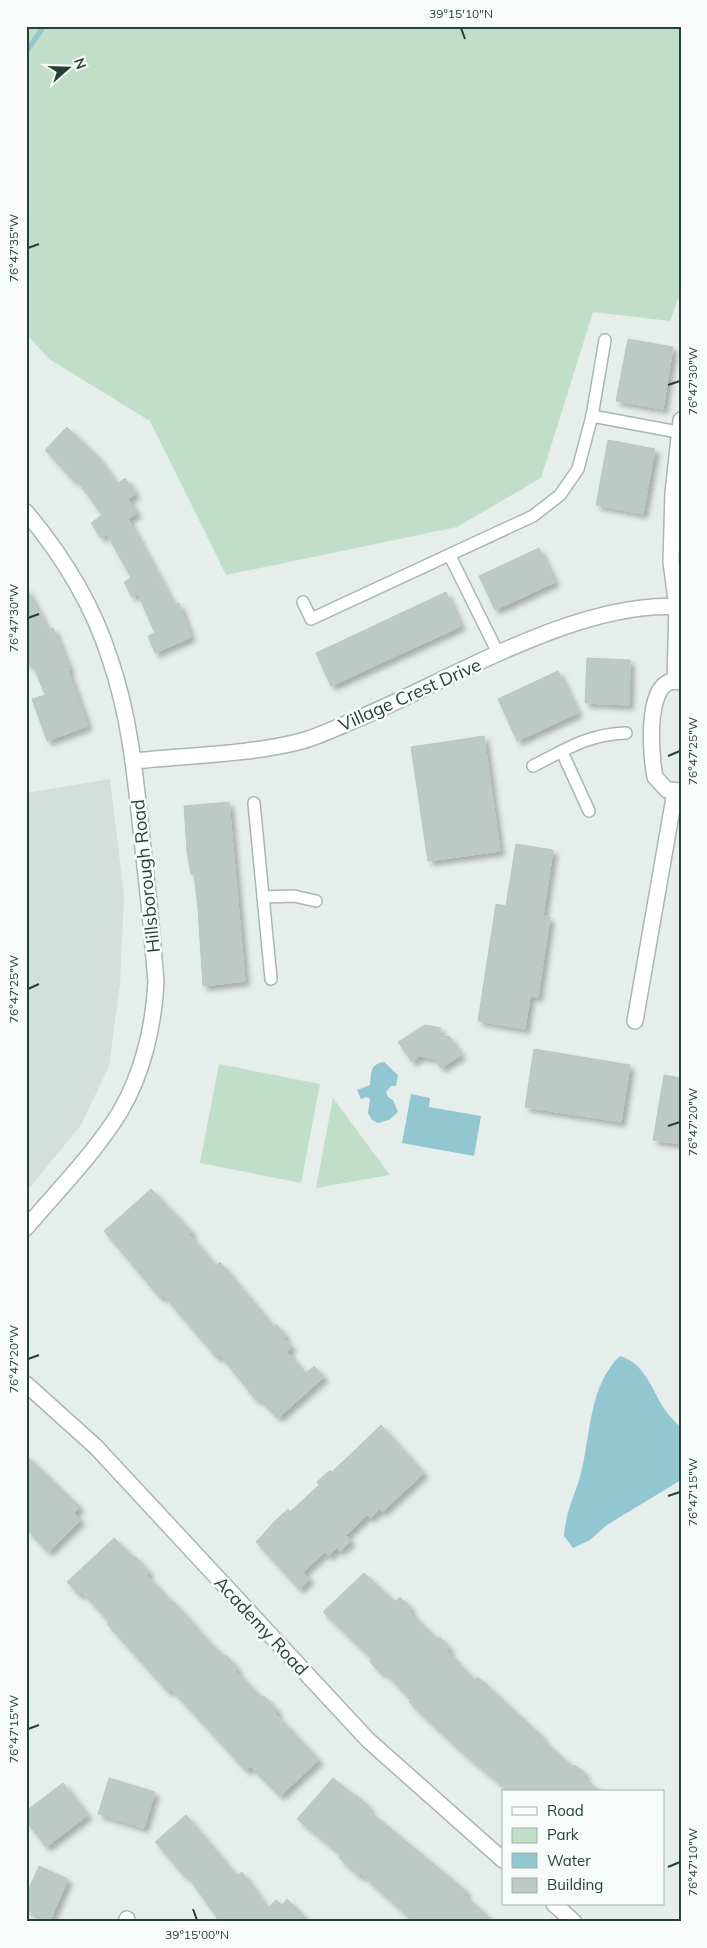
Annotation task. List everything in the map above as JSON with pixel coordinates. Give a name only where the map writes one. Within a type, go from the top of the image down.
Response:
[{"type":"street","points":[[635,1021],[678,792],[667,790],[659,784],[655,778],[653,759],[654,698],[666,684],[678,682],[679,604],[671,562],[680,428]]},
{"type":"street","name":"Hillsborough Road","points":[[26,512],[69,570],[94,616],[110,659],[122,700],[134,761],[156,981],[154,1014],[141,1065],[120,1111],[96,1145],[26,1228]]},
{"type":"street","name":"Village Crest Drive","points":[[134,761],[250,750],[303,741],[379,710],[569,625],[609,614],[679,604]]},
{"type":"street","name":"Academy Road","points":[[26,1384],[96,1447],[368,1740],[502,1859]]},
{"type":"street","points":[[556,1906],[574,1922]]},
{"type":"lane","points":[[303,602],[311,620],[534,516],[560,495],[578,469],[592,416],[605,340]]},
{"type":"lane","points":[[592,416],[680,428]]},
{"type":"lane","points":[[450,556],[499,655]]},
{"type":"lane","points":[[533,766],[604,734],[626,733]]},
{"type":"lane","points":[[562,752],[589,811]]},
{"type":"lane","points":[[254,804],[271,979]]},
{"type":"lane","points":[[263,897],[294,896],[316,901]]},
{"type":"shaded area","points":[[110,779],[124,896],[120,985],[109,1066],[81,1125],[26,1192],[26,793]]},
{"type":"green space","points":[[26,26],[681,26],[681,291],[670,321],[593,312],[541,478],[457,527],[226,575],[150,421],[49,359],[26,334]]},
{"type":"green space","points":[[219,1064],[320,1084],[301,1183],[200,1163]]},
{"type":"green space","points":[[333,1098],[390,1175],[316,1188]]},
{"type":"water","points":[[384,1062],[398,1075],[396,1086],[391,1086],[386,1092],[388,1097],[393,1100],[398,1112],[389,1120],[378,1123],[372,1120],[368,1113],[370,1099],[366,1097],[361,1099],[357,1090],[370,1085],[373,1067]]},
{"type":"water","points":[[411,1094],[430,1098],[429,1107],[481,1116],[474,1156],[402,1143]]},
{"type":"water","points":[[620,1356],[628,1359],[641,1370],[665,1410],[681,1428],[681,1480],[607,1525],[590,1540],[573,1548],[564,1536],[565,1527],[584,1462],[592,1413],[602,1382]]},
{"type":"building","points":[[628,339],[673,347],[663,409],[616,401]]},
{"type":"building","points":[[67,427],[99,458],[117,484],[125,478],[136,494],[128,499],[137,513],[128,519],[174,605],[179,603],[191,637],[155,653],[148,636],[155,633],[138,594],[132,597],[124,582],[131,578],[107,534],[101,538],[91,523],[102,515],[76,479],[74,481],[45,450]]},
{"type":"building","points":[[608,440],[655,449],[643,514],[596,505]]},
{"type":"building","points":[[539,548],[555,582],[495,610],[479,576]]},
{"type":"building","points":[[26,587],[48,630],[53,628],[70,670],[68,671],[88,726],[47,741],[32,699],[45,695],[34,667],[31,668],[26,658]]},
{"type":"building","points":[[446,592],[461,626],[331,686],[316,653]]},
{"type":"building","points":[[587,658],[630,660],[629,705],[585,703]]},
{"type":"building","points":[[558,671],[578,713],[517,741],[498,699]]},
{"type":"building","points":[[484,736],[500,851],[428,861],[411,747]]},
{"type":"building","points":[[229,802],[245,981],[203,986],[198,909],[194,874],[191,874],[187,852],[184,806]]},
{"type":"building","points":[[516,844],[553,850],[543,916],[550,917],[538,997],[530,996],[525,1029],[478,1021],[496,904],[506,906]]},
{"type":"building","points":[[425,1025],[441,1028],[439,1035],[450,1037],[461,1055],[441,1068],[435,1059],[420,1056],[412,1062],[398,1042]]},
{"type":"building","points":[[534,1049],[630,1065],[621,1122],[525,1107]]},
{"type":"building","points":[[664,1075],[681,1078],[681,1144],[653,1140]]},
{"type":"building","points":[[151,1189],[192,1232],[189,1234],[216,1266],[220,1262],[274,1327],[276,1324],[292,1347],[287,1352],[306,1373],[314,1366],[324,1377],[278,1418],[258,1398],[256,1400],[220,1355],[217,1358],[163,1295],[160,1298],[104,1231]]},
{"type":"building","points":[[381,1425],[424,1473],[382,1512],[380,1509],[370,1518],[367,1515],[346,1535],[351,1541],[340,1551],[337,1548],[329,1556],[325,1552],[303,1572],[310,1579],[299,1589],[256,1542],[275,1521],[288,1509],[290,1512],[319,1485],[317,1482],[330,1470],[332,1472]]},
{"type":"building","points":[[26,1455],[80,1507],[74,1513],[81,1520],[48,1552],[26,1529]]},
{"type":"building","points":[[114,1538],[134,1558],[136,1557],[149,1572],[147,1575],[210,1643],[225,1657],[226,1655],[238,1669],[236,1671],[262,1698],[264,1696],[278,1711],[275,1713],[319,1760],[280,1796],[250,1766],[246,1771],[171,1689],[168,1692],[107,1624],[109,1622],[82,1592],[79,1595],[67,1582]]},
{"type":"building","points":[[364,1573],[395,1602],[400,1597],[411,1608],[409,1611],[437,1639],[440,1637],[450,1648],[447,1651],[475,1680],[478,1677],[573,1767],[575,1765],[586,1774],[583,1777],[598,1790],[508,1790],[465,1755],[422,1715],[409,1702],[411,1700],[384,1672],[382,1674],[370,1662],[372,1659],[323,1612]]},
{"type":"building","points":[[109,1778],[155,1792],[144,1828],[98,1814]]},
{"type":"building","points":[[333,1778],[356,1795],[370,1807],[368,1810],[467,1892],[464,1895],[495,1922],[414,1922],[361,1874],[359,1876],[339,1858],[341,1855],[297,1819]]},
{"type":"building","points":[[63,1783],[88,1815],[46,1847],[26,1821],[26,1811]]},
{"type":"building","points":[[186,1815],[237,1876],[242,1872],[268,1908],[276,1900],[282,1905],[287,1899],[310,1922],[220,1922],[187,1875],[185,1877],[155,1842]]},
{"type":"building","points":[[39,1866],[68,1879],[50,1921],[26,1910],[26,1895]]},
{"type":"waterway","points":[[26,52],[44,26]]}]
